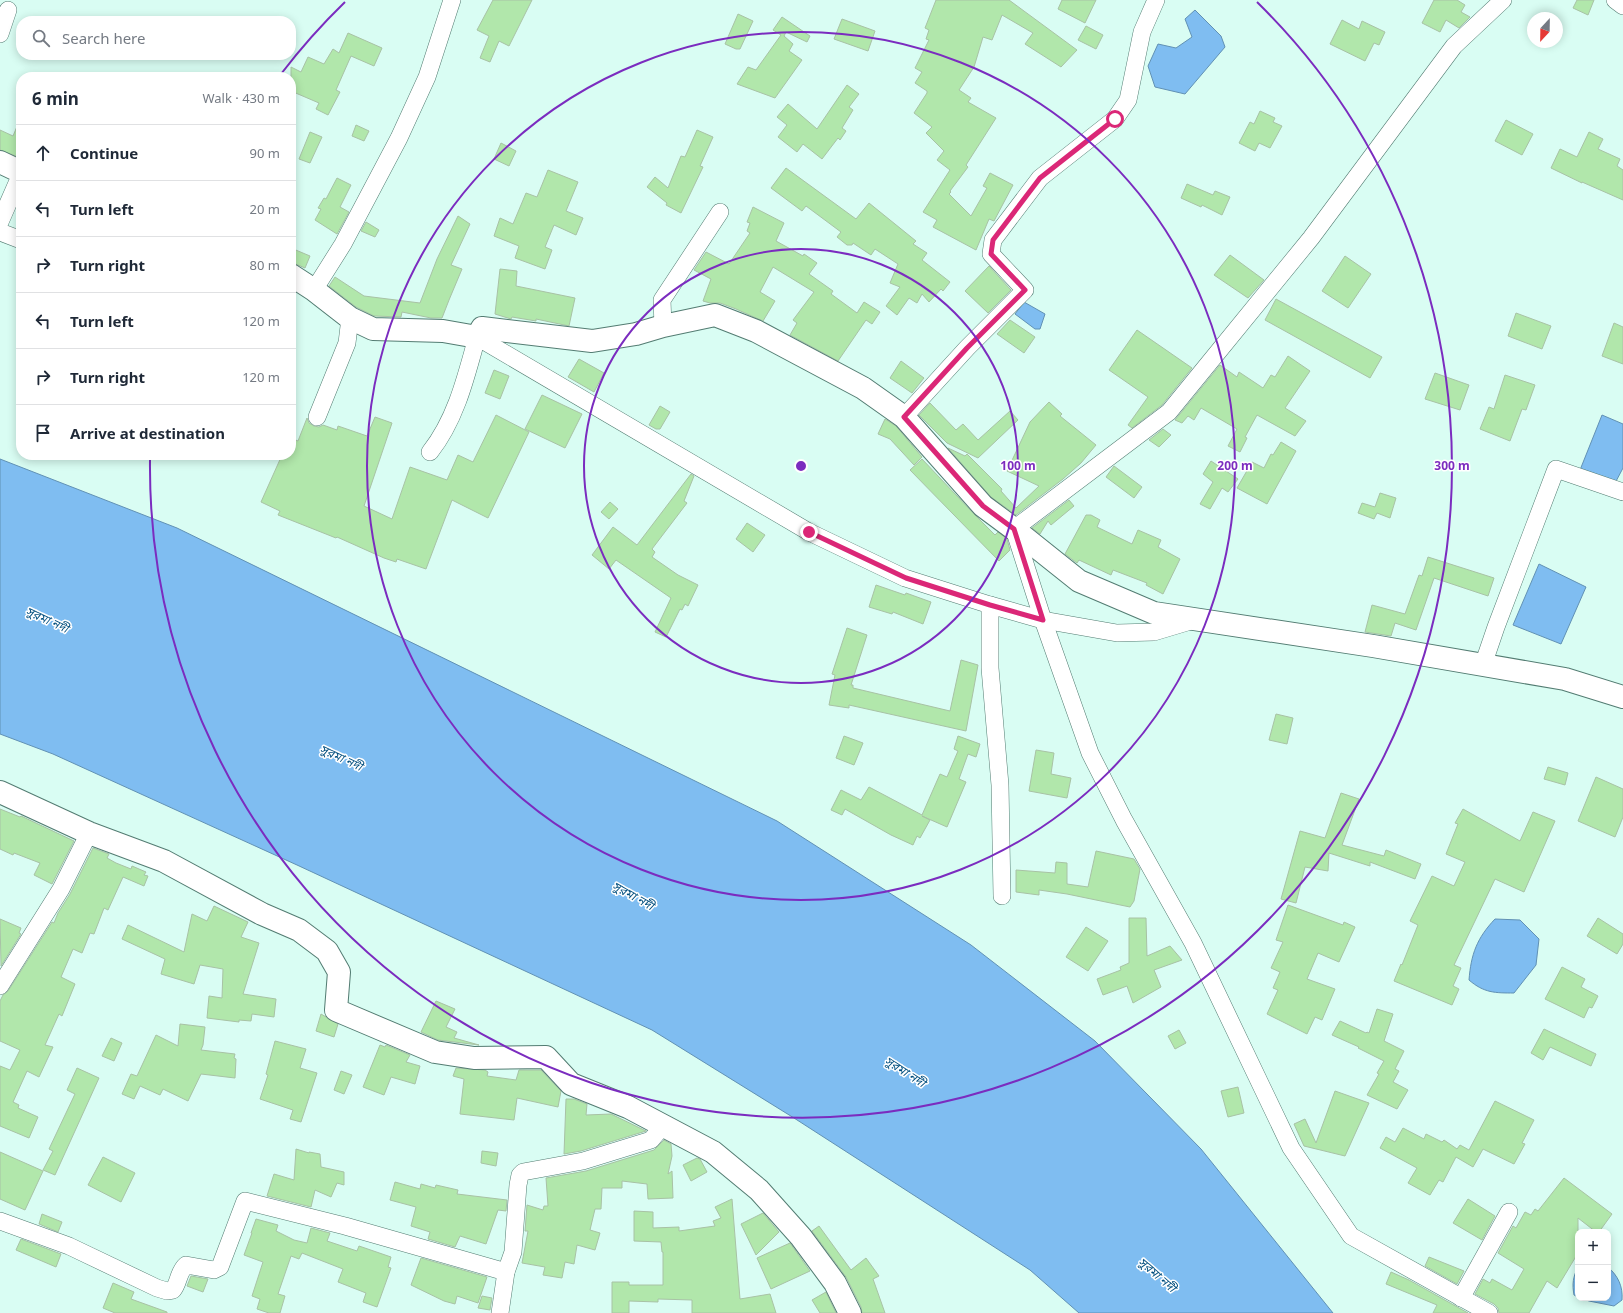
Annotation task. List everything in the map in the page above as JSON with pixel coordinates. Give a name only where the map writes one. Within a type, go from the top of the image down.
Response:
[{"type":"street","points":[[314,290],[344,244],[402,132],[428,77],[452,0]]},
{"type":"street","points":[[904,417],[967,348],[1025,290],[991,254],[993,240],[1040,178],[1115,119],[1128,100],[1142,32],[1156,0]]},
{"type":"street","points":[[1014,529],[1169,412],[1312,238],[1454,46],[1503,0]]},
{"type":"street","points":[[1615,0],[1623,6]]},
{"type":"street","points":[[0,34],[8,10]]},
{"type":"street","points":[[0,162],[16,170]]},
{"type":"street","points":[[0,222],[16,185]]},
{"type":"street","points":[[663,326],[662,300],[720,212]]},
{"type":"street","points":[[0,232],[16,238]]},
{"type":"street","points":[[296,278],[314,290],[350,318],[373,329],[443,331],[477,338],[809,532],[906,578],[1043,620],[1117,633],[1154,632],[1195,620]]},
{"type":"street","points":[[430,452],[439,441],[458,401],[477,338],[482,328],[592,341],[636,334],[663,326],[714,315],[756,331],[863,388],[904,417],[983,506],[1079,580],[1154,613],[1373,646],[1566,679],[1623,697]]},
{"type":"street","points":[[317,417],[347,343],[350,318]]},
{"type":"street","points":[[1483,665],[1556,469],[1623,492]]},
{"type":"street","points":[[1014,529],[1043,620],[1090,753],[1124,820],[1193,943],[1291,1148],[1351,1236],[1489,1313]]},
{"type":"street","points":[[990,605],[990,668],[1000,785],[1002,896]]},
{"type":"street","points":[[0,792],[90,833],[164,862],[262,914],[299,930],[328,951],[339,972],[336,1010],[435,1052],[474,1058],[546,1057],[571,1084],[628,1107],[662,1127],[713,1152],[759,1190],[801,1237],[831,1278],[850,1313]]},
{"type":"street","points":[[0,986],[61,889],[90,833]]},
{"type":"street","points":[[500,1313],[506,1272],[513,1252],[520,1175],[523,1172],[583,1161],[651,1140],[662,1127]]},
{"type":"street","points":[[0,1221],[69,1246],[157,1288],[167,1291],[173,1290],[176,1286],[182,1268],[186,1265],[214,1270],[220,1267],[245,1201],[345,1226],[506,1272]]},
{"type":"street","points":[[1461,1298],[1509,1212]]},
{"type":"water","points":[[1195,10],[1221,36],[1225,47],[1185,94],[1155,87],[1148,66],[1158,44],[1176,48],[1192,37],[1185,19]]},
{"type":"water","points":[[1024,302],[1045,314],[1040,329],[1035,329],[1015,314]]},
{"type":"water","points":[[1602,415],[1623,424],[1623,468],[1614,485],[1578,475]]},
{"type":"water","name":"সুরমা নদী","points":[[0,459],[177,528],[777,821],[971,945],[1095,1041],[1201,1149],[1333,1313],[1079,1313],[1030,1270],[794,1118],[652,1030],[297,865],[53,754],[0,734]]},
{"type":"water","points":[[1539,564],[1586,587],[1561,644],[1513,625]]},
{"type":"water","points":[[1495,919],[1520,920],[1539,939],[1536,965],[1514,993],[1501,993],[1485,990],[1469,980],[1473,954],[1479,940]]},
{"type":"water","points":[[1611,1270],[1615,1274],[1622,1290],[1622,1300],[1614,1306],[1589,1301],[1611,1301]]},
{"type":"water","points":[[1575,1274],[1575,1296],[1573,1284]]},
{"type":"building","points":[[493,0],[532,0],[509,46],[499,41],[490,62],[480,58],[489,36],[477,30]]},
{"type":"building","points":[[936,0],[1009,0],[1077,50],[1061,67],[1025,44],[1033,33],[1002,15],[992,40],[983,37],[974,67],[959,90],[971,98],[968,102],[996,118],[966,165],[968,167],[949,194],[971,216],[987,188],[983,186],[990,173],[1013,185],[994,221],[989,219],[976,250],[933,227],[937,220],[923,212],[950,170],[937,160],[944,151],[926,133],[932,127],[914,113],[927,93],[927,91],[915,83],[922,72],[915,68],[929,40],[926,39],[929,30],[925,28]]},
{"type":"building","points":[[1062,0],[1096,0],[1085,23],[1058,9]]},
{"type":"building","points":[[1434,0],[1457,0],[1465,5],[1461,12],[1470,17],[1459,28],[1446,20],[1440,32],[1422,23]]},
{"type":"building","points":[[1577,0],[1594,0],[1588,15],[1573,8]]},
{"type":"building","points":[[738,14],[753,21],[740,49],[736,49],[725,44]]},
{"type":"building","points":[[782,17],[810,36],[807,42],[786,32],[784,36],[793,44],[789,51],[802,60],[775,98],[737,84],[748,67],[756,70],[781,35],[773,30]]},
{"type":"building","points":[[842,19],[875,31],[868,51],[834,39]]},
{"type":"building","points":[[1342,20],[1359,29],[1362,21],[1385,32],[1379,45],[1374,43],[1365,61],[1330,44]]},
{"type":"building","points":[[1086,26],[1103,35],[1096,49],[1078,40]]},
{"type":"building","points":[[348,33],[382,48],[374,66],[351,56],[336,90],[340,92],[328,115],[316,109],[319,103],[296,93],[296,72],[291,72],[291,67],[301,72],[308,57],[324,64],[333,49],[339,53]]},
{"type":"building","points":[[847,85],[859,94],[849,107],[853,110],[842,128],[846,131],[840,140],[838,138],[822,159],[803,144],[797,152],[778,137],[787,125],[777,117],[788,104],[817,129]]},
{"type":"building","points":[[1260,111],[1275,118],[1273,122],[1282,126],[1270,148],[1259,143],[1255,151],[1239,143],[1250,122],[1254,124]]},
{"type":"building","points":[[1506,120],[1533,134],[1522,155],[1495,141]]},
{"type":"building","points":[[356,125],[369,131],[364,141],[352,136]]},
{"type":"building","points":[[16,129],[16,156],[0,150],[0,130],[13,136]]},
{"type":"building","points":[[697,130],[713,137],[700,166],[703,167],[681,213],[666,205],[667,203],[647,187],[655,177],[668,188],[681,156],[685,157]]},
{"type":"building","points":[[310,132],[322,137],[310,163],[299,159]]},
{"type":"building","points":[[1589,132],[1603,139],[1598,149],[1620,159],[1617,166],[1623,170],[1623,200],[1551,168],[1560,149],[1577,157]]},
{"type":"building","points":[[501,143],[516,151],[509,166],[494,159]]},
{"type":"building","points":[[786,168],[856,219],[869,203],[916,241],[913,244],[927,253],[922,260],[950,282],[943,291],[941,289],[929,302],[922,294],[917,303],[909,298],[897,315],[886,306],[900,287],[890,283],[898,264],[875,249],[871,255],[853,243],[852,245],[847,245],[837,237],[841,232],[806,206],[802,211],[771,188]]},
{"type":"building","points":[[548,170],[578,182],[566,211],[583,218],[576,235],[554,225],[545,247],[552,250],[545,269],[515,258],[519,246],[494,236],[500,218],[513,224],[526,193],[537,197]]},
{"type":"building","points":[[337,178],[351,185],[340,207],[349,212],[337,234],[315,220],[321,209],[318,208],[324,198],[326,199]]},
{"type":"building","points":[[1187,184],[1213,195],[1215,191],[1230,197],[1222,215],[1202,205],[1201,207],[1181,198]]},
{"type":"building","points":[[753,207],[784,223],[776,241],[803,256],[804,254],[817,263],[809,274],[833,291],[831,294],[857,313],[864,302],[880,312],[872,324],[866,320],[838,361],[790,335],[797,323],[793,320],[814,292],[773,267],[760,292],[775,301],[763,321],[720,303],[703,301],[711,279],[694,270],[706,252],[729,264],[750,233],[747,231],[750,223],[747,222]]},
{"type":"building","points":[[458,216],[470,224],[451,265],[462,269],[442,318],[431,318],[402,312],[401,317],[374,316],[356,307],[329,286],[335,277],[364,296],[420,303],[437,259]]},
{"type":"building","points":[[366,222],[379,230],[375,237],[361,231]]},
{"type":"building","points":[[296,250],[310,256],[305,268],[296,264]]},
{"type":"building","points":[[1230,255],[1264,280],[1248,298],[1214,275]]},
{"type":"building","points":[[1345,256],[1371,274],[1348,308],[1322,291]]},
{"type":"building","points":[[989,266],[1011,290],[988,313],[965,291]]},
{"type":"building","points":[[500,269],[517,271],[516,286],[575,298],[569,326],[536,319],[536,321],[512,317],[511,319],[495,314]]},
{"type":"building","points":[[1276,299],[1382,357],[1370,378],[1265,320]]},
{"type":"building","points":[[1516,313],[1551,326],[1542,349],[1508,336]]},
{"type":"building","points":[[1010,320],[1035,337],[1024,353],[997,334]]},
{"type":"building","points":[[1614,323],[1623,327],[1623,364],[1602,356]]},
{"type":"building","points":[[1137,330],[1192,368],[1162,405],[1132,428],[1128,425],[1148,397],[1109,370]]},
{"type":"building","points":[[1288,356],[1310,371],[1285,408],[1306,421],[1295,436],[1257,415],[1245,437],[1247,438],[1240,452],[1228,446],[1237,429],[1201,408],[1194,420],[1188,416],[1182,423],[1175,420],[1220,365],[1237,377],[1239,372],[1263,388],[1271,375],[1275,377]]},
{"type":"building","points":[[579,359],[604,373],[594,392],[568,377]]},
{"type":"building","points":[[901,361],[924,378],[912,393],[890,378]]},
{"type":"building","points":[[494,370],[509,376],[500,399],[485,393]]},
{"type":"building","points":[[1435,373],[1469,385],[1460,410],[1425,399]]},
{"type":"building","points":[[1505,375],[1535,385],[1526,410],[1522,409],[1510,441],[1480,429],[1489,407],[1494,409]]},
{"type":"building","points":[[542,395],[582,414],[565,448],[525,429]]},
{"type":"building","points":[[1049,402],[1062,414],[1060,416],[1096,445],[1081,463],[1063,479],[1016,515],[991,497],[948,448],[965,456],[967,454],[1002,489],[1001,491],[1016,508],[1039,486],[1007,471],[1030,422]]},
{"type":"building","points":[[930,403],[956,430],[963,424],[978,440],[1010,411],[1018,420],[978,458],[947,443],[919,415]]},
{"type":"building","points":[[660,406],[670,412],[660,429],[656,429],[649,425]]},
{"type":"building","points":[[496,415],[529,432],[488,518],[452,500],[426,569],[397,559],[396,562],[384,558],[337,537],[336,538],[278,515],[280,511],[261,502],[280,460],[296,460],[296,440],[298,441],[307,418],[309,423],[314,426],[319,427],[323,425],[337,430],[338,426],[367,436],[375,417],[392,423],[364,506],[392,519],[410,467],[447,480],[458,455],[473,462]]},
{"type":"building","points":[[885,419],[896,426],[922,457],[914,465],[890,439],[878,434]]},
{"type":"building","points":[[1163,429],[1171,435],[1159,447],[1149,440]]},
{"type":"building","points":[[1281,442],[1296,451],[1267,504],[1237,488],[1252,462],[1264,468],[1271,454],[1273,455]]},
{"type":"building","points":[[922,459],[995,535],[998,532],[1007,539],[1010,550],[999,561],[910,470]]},
{"type":"building","points":[[1211,461],[1238,479],[1228,492],[1222,488],[1210,509],[1200,504],[1213,482],[1203,474]]},
{"type":"building","points":[[1114,466],[1142,487],[1134,498],[1106,477]]},
{"type":"building","points":[[691,474],[694,476],[684,501],[687,503],[652,549],[655,552],[652,557],[678,575],[698,585],[688,606],[685,604],[682,610],[680,609],[666,637],[655,632],[671,598],[616,560],[609,569],[592,555],[613,527],[637,545]]},
{"type":"building","points":[[1380,493],[1396,498],[1390,518],[1377,513],[1374,519],[1358,513],[1362,503],[1375,507]]},
{"type":"building","points":[[1069,500],[1074,506],[1051,525],[1048,521],[1040,534],[1032,528]]},
{"type":"building","points":[[610,502],[618,509],[609,519],[601,512]]},
{"type":"building","points":[[1086,515],[1091,515],[1100,520],[1097,527],[1132,544],[1138,530],[1161,540],[1158,547],[1180,559],[1163,594],[1146,585],[1147,583],[1113,570],[1111,575],[1079,560],[1077,563],[1065,554]]},
{"type":"building","points":[[747,523],[765,535],[753,552],[736,539]]},
{"type":"building","points":[[1428,557],[1494,578],[1488,596],[1434,578],[1416,630],[1395,623],[1391,636],[1365,632],[1372,605],[1405,614],[1419,575],[1422,576]]},
{"type":"building","points":[[876,585],[905,595],[906,593],[931,602],[923,624],[893,612],[892,614],[869,607]]},
{"type":"building","points":[[847,628],[867,635],[851,685],[853,685],[853,688],[950,711],[961,660],[978,665],[966,731],[849,705],[849,708],[829,705],[835,675],[832,674]]},
{"type":"building","points":[[1276,714],[1293,718],[1287,744],[1269,740]]},
{"type":"building","points":[[844,736],[863,743],[854,765],[836,758]]},
{"type":"building","points":[[958,736],[980,744],[976,757],[968,754],[959,779],[966,782],[947,827],[922,816],[930,820],[920,838],[917,836],[913,845],[891,835],[845,809],[842,815],[831,810],[841,790],[861,800],[869,787],[922,815],[940,774],[947,777],[958,751],[954,749]]},
{"type":"building","points":[[1036,750],[1054,753],[1051,774],[1071,778],[1067,798],[1029,791]]},
{"type":"building","points":[[1548,767],[1568,773],[1565,785],[1544,779]]},
{"type":"building","points":[[1596,777],[1623,789],[1623,817],[1615,837],[1578,821]]},
{"type":"building","points":[[1341,793],[1359,799],[1342,845],[1384,856],[1386,850],[1421,864],[1415,879],[1370,862],[1370,866],[1329,853],[1328,871],[1305,867],[1296,903],[1281,899],[1300,831],[1325,838]]},
{"type":"building","points":[[0,809],[20,817],[21,816],[74,841],[52,884],[34,875],[40,863],[14,853],[13,855],[0,849]]},
{"type":"building","points":[[1463,809],[1520,841],[1533,812],[1555,821],[1524,892],[1495,879],[1454,965],[1461,968],[1453,986],[1459,989],[1452,1005],[1394,981],[1418,925],[1410,921],[1432,876],[1454,886],[1465,862],[1446,854],[1458,824],[1455,823]]},
{"type":"building","points":[[93,848],[109,854],[107,858],[116,863],[131,869],[132,866],[146,872],[144,875],[148,876],[144,886],[123,877],[108,910],[104,908],[94,934],[90,933],[82,953],[73,949],[61,977],[75,984],[62,1016],[59,1014],[45,1045],[53,1047],[39,1077],[27,1071],[13,1102],[19,1105],[18,1108],[38,1117],[29,1138],[0,1126],[0,1066],[10,1070],[20,1050],[0,1041],[0,1001],[52,922],[54,923]]},
{"type":"building","points":[[1096,851],[1134,859],[1140,869],[1134,901],[1130,907],[1067,894],[1039,890],[1039,895],[1016,892],[1016,870],[1055,873],[1056,862],[1067,863],[1067,884],[1088,887]]},
{"type":"building","points":[[1288,905],[1343,925],[1344,922],[1355,927],[1339,962],[1318,953],[1307,979],[1335,989],[1322,1020],[1315,1017],[1307,1034],[1267,1014],[1278,990],[1273,988],[1280,972],[1271,968],[1283,942],[1276,940]]},
{"type":"building","points":[[214,906],[248,922],[241,937],[259,943],[243,994],[276,999],[274,1017],[252,1014],[251,1021],[239,1020],[239,1022],[207,1018],[209,996],[222,998],[223,969],[200,965],[194,984],[161,974],[165,959],[122,939],[128,925],[184,952],[192,914],[207,921]]},
{"type":"building","points":[[1129,918],[1146,918],[1147,956],[1170,946],[1182,960],[1154,970],[1161,987],[1133,1003],[1127,986],[1103,995],[1097,979],[1121,970],[1120,967],[1129,963]]},
{"type":"building","points":[[1598,918],[1623,934],[1623,944],[1617,954],[1587,936]]},
{"type":"building","points":[[0,919],[21,928],[19,933],[21,934],[1,966]]},
{"type":"building","points":[[1086,927],[1108,941],[1088,971],[1066,957]]},
{"type":"building","points":[[1562,967],[1585,979],[1581,987],[1598,996],[1592,1008],[1589,1007],[1584,1018],[1545,999]]},
{"type":"building","points":[[436,1001],[455,1009],[446,1027],[457,1032],[454,1038],[479,1045],[438,1040],[421,1032]]},
{"type":"building","points":[[1377,1009],[1393,1014],[1384,1041],[1404,1051],[1395,1069],[1399,1071],[1393,1082],[1408,1090],[1397,1109],[1367,1095],[1379,1074],[1377,1073],[1384,1061],[1358,1048],[1359,1047],[1332,1035],[1340,1021],[1369,1033]]},
{"type":"building","points":[[321,1014],[338,1024],[334,1037],[316,1031]]},
{"type":"building","points":[[180,1024],[205,1027],[201,1050],[235,1054],[235,1078],[201,1074],[188,1101],[163,1089],[160,1095],[140,1086],[134,1099],[122,1094],[131,1074],[137,1076],[156,1035],[178,1046]]},
{"type":"building","points":[[1544,1029],[1596,1054],[1591,1066],[1550,1047],[1543,1060],[1531,1053]]},
{"type":"building","points":[[1179,1030],[1186,1043],[1175,1049],[1168,1036]]},
{"type":"building","points":[[111,1038],[122,1043],[114,1061],[102,1056]]},
{"type":"building","points":[[275,1041],[306,1049],[300,1068],[317,1073],[301,1122],[290,1119],[293,1110],[260,1099],[268,1075],[266,1074]]},
{"type":"building","points":[[380,1045],[385,1047],[386,1045],[410,1055],[406,1062],[420,1066],[415,1084],[391,1077],[384,1095],[363,1087]]},
{"type":"building","points":[[77,1068],[99,1078],[55,1175],[43,1170],[53,1151],[49,1149],[75,1094],[67,1090]]},
{"type":"building","points":[[456,1068],[485,1070],[488,1072],[487,1076],[516,1080],[519,1070],[541,1070],[561,1091],[558,1107],[517,1098],[514,1120],[460,1114],[464,1079],[453,1076]]},
{"type":"building","points":[[341,1071],[352,1075],[344,1094],[334,1090]]},
{"type":"building","points":[[1238,1087],[1244,1113],[1228,1117],[1221,1091]]},
{"type":"building","points":[[1335,1091],[1369,1103],[1345,1156],[1304,1146],[1294,1124],[1305,1119],[1316,1143]]},
{"type":"building","points":[[566,1099],[574,1099],[587,1104],[586,1115],[611,1114],[646,1131],[581,1151],[564,1154]]},
{"type":"building","points":[[1495,1101],[1534,1120],[1522,1143],[1525,1144],[1514,1164],[1483,1149],[1473,1167],[1456,1157],[1443,1182],[1439,1180],[1430,1195],[1408,1183],[1417,1168],[1380,1148],[1386,1137],[1395,1142],[1403,1128],[1424,1139],[1426,1134],[1442,1142],[1444,1140],[1457,1149],[1460,1145],[1469,1150]]},
{"type":"building","points":[[664,1140],[671,1144],[672,1156],[668,1174],[672,1171],[673,1198],[648,1199],[647,1184],[622,1181],[622,1188],[602,1188],[601,1209],[595,1209],[590,1230],[600,1233],[595,1250],[577,1245],[574,1264],[565,1262],[562,1278],[543,1275],[545,1267],[522,1263],[528,1231],[525,1231],[527,1205],[543,1210],[544,1206],[548,1206],[546,1178],[586,1171],[654,1150]]},
{"type":"building","points":[[296,1149],[309,1153],[320,1154],[321,1167],[344,1172],[344,1185],[337,1183],[331,1197],[315,1190],[311,1207],[267,1196],[274,1174],[294,1180]]},
{"type":"building","points":[[482,1151],[498,1153],[496,1166],[481,1163]]},
{"type":"building","points":[[0,1152],[43,1171],[25,1210],[0,1199]]},
{"type":"building","points":[[103,1157],[135,1173],[121,1202],[88,1185]]},
{"type":"building","points":[[697,1158],[700,1159],[707,1172],[691,1181],[683,1165]]},
{"type":"building","points":[[1564,1178],[1612,1214],[1601,1229],[1592,1229],[1578,1218],[1578,1229],[1575,1229],[1575,1258],[1557,1288],[1547,1281],[1529,1313],[1499,1313],[1498,1308],[1494,1304],[1475,1294],[1483,1279],[1490,1283],[1492,1279],[1512,1290],[1524,1269],[1498,1253],[1513,1226],[1516,1228],[1525,1212],[1531,1215],[1535,1209],[1538,1211]]},
{"type":"building","points":[[395,1182],[420,1189],[421,1184],[435,1188],[436,1185],[458,1190],[457,1194],[507,1200],[506,1211],[498,1210],[486,1244],[460,1236],[455,1247],[428,1239],[430,1232],[411,1226],[416,1207],[390,1200]]},
{"type":"building","points":[[732,1199],[740,1299],[770,1294],[776,1313],[692,1313],[692,1300],[658,1299],[658,1302],[629,1301],[629,1313],[612,1313],[612,1282],[629,1282],[629,1285],[663,1285],[663,1252],[661,1242],[634,1241],[634,1211],[653,1212],[653,1228],[679,1227],[679,1231],[715,1226],[713,1221],[721,1218],[715,1207]]},
{"type":"building","points":[[1468,1199],[1495,1216],[1482,1240],[1453,1223]]},
{"type":"building","points":[[763,1213],[779,1232],[756,1255],[741,1224]]},
{"type":"building","points":[[42,1214],[62,1222],[58,1232],[39,1224]]},
{"type":"building","points":[[256,1219],[278,1225],[276,1231],[294,1240],[307,1243],[311,1228],[330,1233],[327,1241],[357,1251],[359,1246],[391,1257],[388,1267],[391,1268],[377,1307],[363,1302],[366,1293],[338,1282],[343,1269],[302,1253],[299,1259],[291,1256],[278,1294],[285,1296],[280,1313],[269,1313],[257,1309],[260,1299],[252,1296],[263,1262],[244,1255]]},
{"type":"building","points":[[819,1226],[851,1270],[866,1258],[879,1276],[873,1279],[885,1313],[862,1313],[861,1307],[846,1277],[812,1231]]},
{"type":"building","points":[[21,1239],[61,1254],[56,1267],[16,1250]]},
{"type":"building","points":[[790,1243],[810,1271],[771,1289],[757,1258]]},
{"type":"building","points":[[1429,1257],[1464,1271],[1457,1284],[1425,1266]]},
{"type":"building","points":[[421,1258],[487,1277],[478,1303],[457,1296],[455,1304],[444,1301],[411,1285]]},
{"type":"building","points":[[1391,1272],[1409,1280],[1468,1313],[1433,1313],[1437,1305],[1386,1284]]},
{"type":"building","points":[[191,1276],[208,1279],[203,1292],[187,1286]]},
{"type":"building","points":[[113,1283],[134,1292],[131,1299],[167,1313],[115,1313],[103,1308]]},
{"type":"building","points":[[826,1292],[836,1313],[820,1313],[812,1300]]},
{"type":"building","points":[[482,1296],[492,1298],[490,1310],[478,1308]]},
{"type":"route","points":[[809,532],[906,578],[1043,620],[1014,529],[983,506],[904,417],[967,348],[1025,290],[991,254],[993,240],[1040,178],[1115,119]]}]
